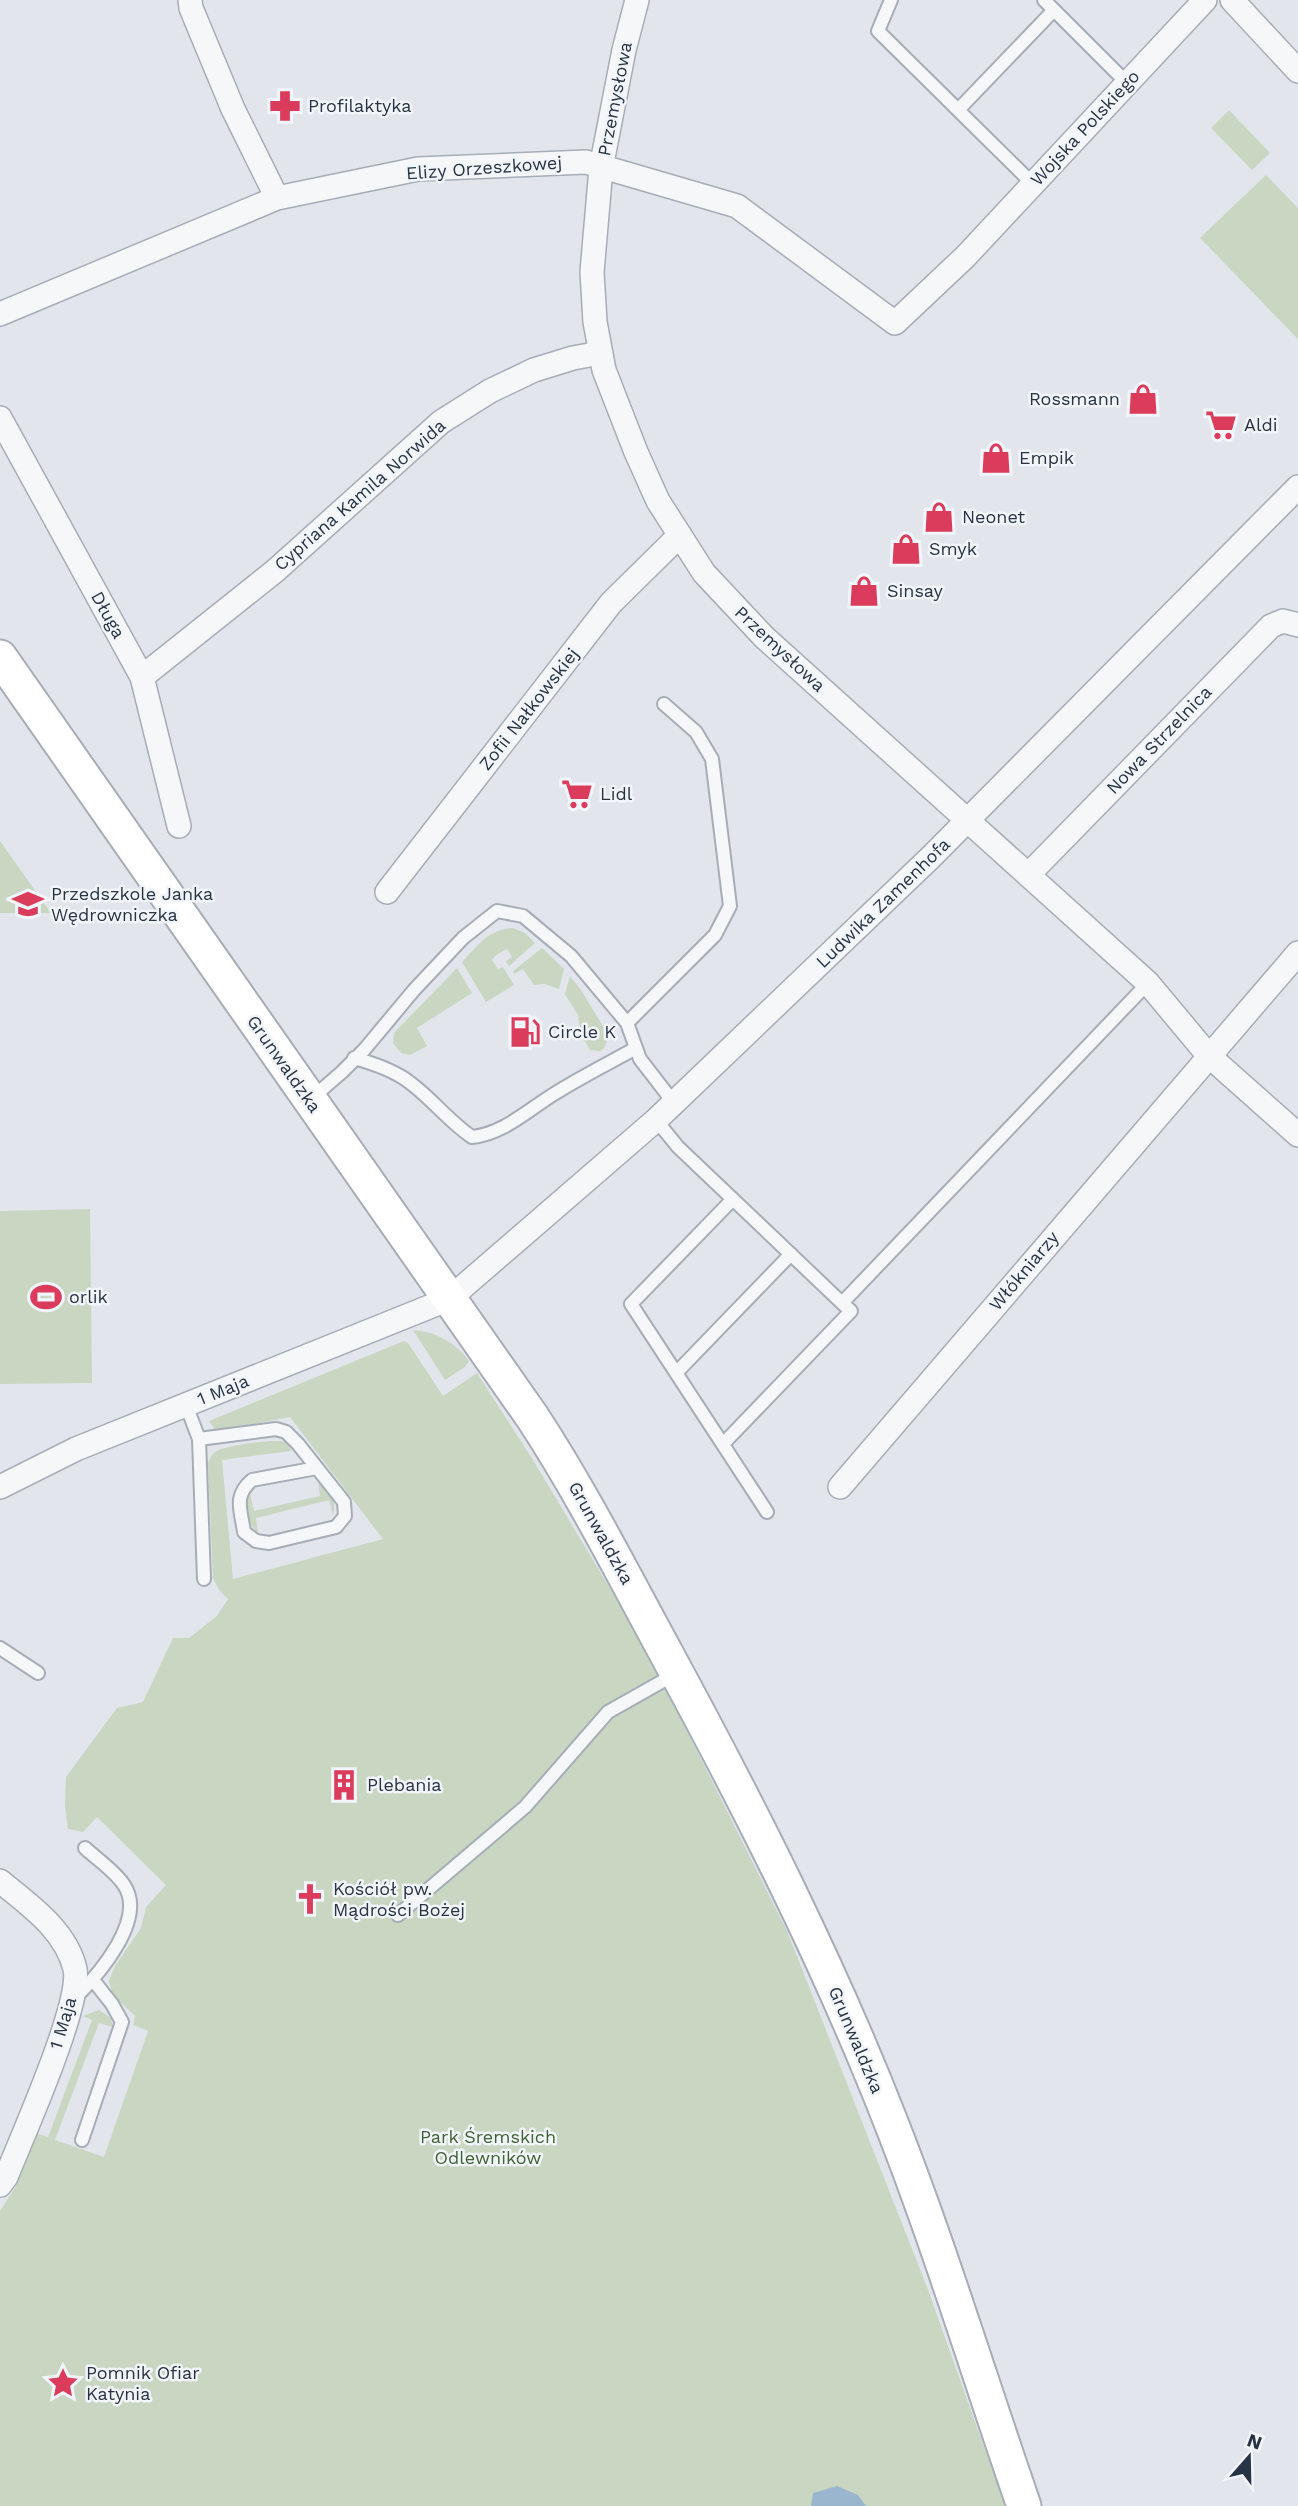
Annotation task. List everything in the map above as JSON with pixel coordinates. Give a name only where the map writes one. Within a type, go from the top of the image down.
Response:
[{"type":"main road","name":"Grunwaldzka","points":[[0,657],[560,1460],[721,1754],[803,1921],[867,2063],[908,2168],[1024,2506]]},
{"type":"street","points":[[190,0],[233,109],[277,198]]},
{"type":"street","name":"Przemysłowa","points":[[637,0],[624,50],[601,167],[592,272],[600,354],[636,452],[658,501],[704,573],[764,637],[1148,983],[1208,1055],[1298,1135]]},
{"type":"street","name":"Wojska Polskiego","points":[[965,257],[1205,0]]},
{"type":"street","points":[[1232,0],[1298,72]]},
{"type":"street","name":"Elizy Orzeszkowej","points":[[0,314],[277,198],[418,169],[586,162],[737,206],[895,323],[965,257]]},
{"type":"street","name":"Cypriana Kamila Norwida","points":[[142,677],[275,571],[441,422],[490,391],[534,370],[573,358],[600,354]]},
{"type":"street","name":"Długa","points":[[0,418],[142,677],[179,826]]},
{"type":"street","name":"Ludwika Zamenhofa","points":[[449,1299],[656,1121],[967,820],[1298,487]]},
{"type":"street","name":"Zofii Nałkowskiej","points":[[387,892],[611,603],[680,535]]},
{"type":"street","name":"Nowa Strzelnica","points":[[1028,875],[1271,626],[1283,621],[1298,625]]},
{"type":"street","points":[[1208,1055],[1298,953]]},
{"type":"street","name":"Włókniarzy","points":[[841,1487],[1208,1055]]},
{"type":"street","name":"1 Maja","points":[[0,1487],[76,1450],[449,1299]]},
{"type":"street","name":"1 Maja","points":[[0,1881],[40,1913],[63,1940],[75,1970],[73,2000],[49,2069],[0,2185]]},
{"type":"lane","points":[[891,0],[878,31],[1033,184]]},
{"type":"lane","points":[[1044,0],[1127,83]]},
{"type":"lane","points":[[958,110],[1054,10]]},
{"type":"lane","points":[[627,1023],[715,935],[730,906],[712,759],[696,732],[664,705]]},
{"type":"lane","points":[[310,1100],[342,1072],[463,938],[497,911],[523,916],[549,936],[580,966],[627,1023],[640,1059],[674,1103]]},
{"type":"lane","points":[[842,1304],[1148,983]]},
{"type":"lane","points":[[354,1058],[378,1065],[405,1078],[457,1127],[472,1137],[486,1136],[512,1122],[554,1094],[636,1048]]},
{"type":"lane","points":[[656,1121],[678,1147],[850,1311],[723,1444]]},
{"type":"lane","points":[[733,1199],[631,1304],[767,1512]]},
{"type":"lane","points":[[677,1373],[791,1254]]},
{"type":"lane","points":[[186,1405],[199,1439],[204,1578]]},
{"type":"lane","points":[[199,1439],[276,1429],[286,1432],[317,1468],[344,1502],[345,1516],[336,1527],[269,1543],[256,1541],[244,1532],[239,1498],[244,1487],[252,1480],[317,1468]]},
{"type":"lane","points":[[0,1648],[38,1673]]},
{"type":"lane","points":[[397,1915],[525,1807],[608,1712],[677,1673]]},
{"type":"lane","points":[[73,2000],[93,1980],[126,1932],[131,1913],[126,1886],[85,1847]]},
{"type":"lane","points":[[82,2140],[122,2022],[93,1980]]},
{"type":"green space","points":[[1229,110],[1270,153],[1252,170],[1211,128]]},
{"type":"green space","points":[[1266,175],[1298,208],[1298,339],[1200,238]]},
{"type":"green space","points":[[0,841],[51,913],[0,913]]},
{"type":"green space","points":[[513,928],[525,933],[535,943],[509,966],[506,961],[512,957],[507,949],[496,955],[492,960],[498,969],[503,967],[514,985],[486,1002],[462,962],[479,944],[497,931]]},
{"type":"green space","points":[[542,948],[564,969],[559,989],[545,984],[534,985],[523,969],[514,974],[513,971]]},
{"type":"green space","points":[[457,968],[472,993],[417,1028],[427,1046],[410,1055],[401,1053],[393,1043],[394,1033]]},
{"type":"green space","points":[[570,976],[609,1036],[600,1051],[590,1050],[581,1035],[578,1015],[565,994]]},
{"type":"green space","name":"orlik","points":[[90,1209],[92,1383],[0,1384],[0,1211]]},
{"type":"green space","points":[[413,1330],[445,1339],[458,1348],[469,1361],[465,1367],[445,1380]]},
{"type":"green space","name":"Park Śremskich Odlewników","points":[[404,1341],[408,1343],[443,1396],[477,1373],[533,1460],[644,1645],[787,1931],[927,2287],[1005,2506],[0,2506],[0,2211],[16,2186],[33,2132],[48,2137],[92,2020],[83,2016],[99,2010],[111,2018],[113,2027],[99,2023],[55,2140],[104,2157],[148,2031],[133,2025],[135,2016],[113,1995],[109,1981],[115,1966],[141,1928],[146,1907],[166,1885],[97,1817],[83,1832],[68,1829],[65,1806],[66,1777],[117,1708],[143,1702],[173,1638],[189,1638],[217,1616],[228,1599],[213,1578],[208,1463],[214,1453],[237,1445],[271,1441],[285,1442],[291,1451],[222,1460],[233,1579],[383,1539],[290,1417],[222,1430],[215,1430],[209,1421]]},
{"type":"green space","points":[[318,1480],[332,1496],[333,1515],[329,1500],[256,1518],[258,1533],[254,1529],[247,1515],[250,1494],[254,1511],[320,1496]]},
{"type":"water","points":[[837,2486],[858,2495],[866,2506],[811,2506],[813,2493]]},
{"type":"place","name":"Profilaktyka","points":[[285,106]]},
{"type":"place","name":"Rossmann","points":[[1143,399]]},
{"type":"place","name":"Aldi","points":[[1221,425]]},
{"type":"place","name":"Empik","points":[[996,458]]},
{"type":"place","name":"Neonet","points":[[939,517]]},
{"type":"place","name":"Smyk","points":[[906,549]]},
{"type":"place","name":"Sinsay","points":[[864,591]]},
{"type":"place","name":"Lidl","points":[[577,794]]},
{"type":"place","name":"Przedszkole Janka Wędrowniczka","points":[[28,904]]},
{"type":"place","name":"Circle K","points":[[525,1032]]},
{"type":"place","name":"orlik","points":[[46,1297]]},
{"type":"place","name":"Plebania","points":[[344,1785]]},
{"type":"place","name":"Kościół pw. Mądrości Bożej","points":[[310,1899]]},
{"type":"place","name":"Pomnik Ofiar Katynia","points":[[63,2383]]}]
